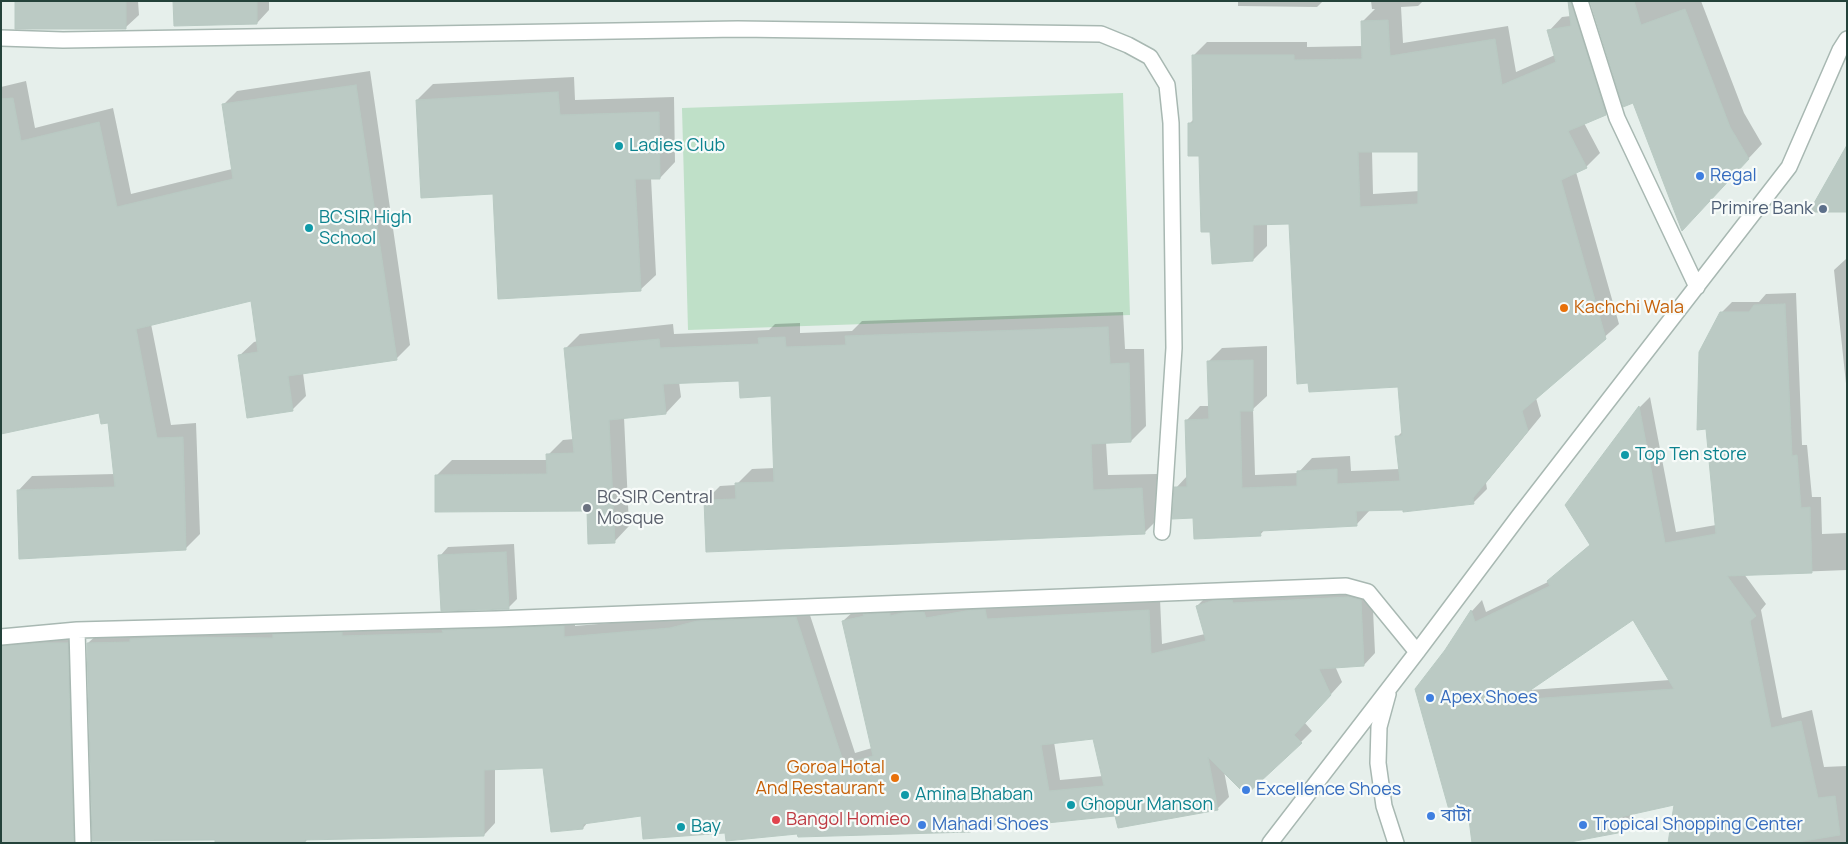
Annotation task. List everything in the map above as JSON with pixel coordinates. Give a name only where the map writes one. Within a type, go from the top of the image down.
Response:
[{"type":"street","points":[[1580,1],[1617,118],[1697,287]]},
{"type":"street","points":[[1,38],[63,40],[738,28],[1101,34],[1128,45],[1150,57],[1167,85],[1171,123],[1174,348],[1162,532]]},
{"type":"street","points":[[1270,843],[1417,652],[1518,516],[1789,167],[1844,46]]},
{"type":"street","points":[[1,637],[77,630],[496,619],[1346,586],[1368,592],[1417,652]]},
{"type":"street","points":[[77,630],[83,843]]},
{"type":"street","points":[[1390,687],[1379,727],[1378,763],[1384,806],[1396,843]]},
{"type":"green space","points":[[1123,93],[1130,315],[688,330],[682,108]]},
{"type":"building","points":[[15,1],[126,1],[126,29],[15,29]]},
{"type":"building","points":[[173,1],[257,1],[257,24],[174,26]]},
{"type":"building","points":[[1568,1],[1571,1],[1606,115],[1568,131],[1587,168],[1561,180],[1606,339],[1522,411],[1528,431],[1473,498],[1474,504],[1403,512],[1403,510],[1356,511],[1357,526],[1260,531],[1261,536],[1194,539],[1193,518],[1172,519],[1174,487],[1187,487],[1185,420],[1209,419],[1207,361],[1253,360],[1253,411],[1240,411],[1242,488],[1297,486],[1297,471],[1337,469],[1337,484],[1400,481],[1395,436],[1402,436],[1398,387],[1309,392],[1308,383],[1297,384],[1289,224],[1253,225],[1253,261],[1212,264],[1210,232],[1201,232],[1199,156],[1188,156],[1188,123],[1193,123],[1192,55],[1294,55],[1294,60],[1362,59],[1361,21],[1388,20],[1390,56],[1495,39],[1502,85],[1556,62],[1547,30],[1571,26]],"holes":[[[1358,152],[1418,152],[1418,204],[1360,207]]]},
{"type":"building","points":[[1590,1],[1634,1],[1641,25],[1685,9],[1730,127],[1749,159],[1682,231],[1633,103],[1623,107]]},
{"type":"building","points":[[356,85],[397,360],[288,376],[293,411],[247,418],[238,355],[258,352],[251,301],[136,329],[157,438],[183,437],[186,550],[19,559],[17,490],[115,487],[108,423],[101,424],[99,413],[1,434],[1,99],[13,98],[21,141],[99,122],[117,207],[233,179],[222,104]]},
{"type":"building","points":[[558,92],[560,115],[659,112],[660,179],[635,179],[641,291],[498,299],[493,194],[421,198],[416,100]]},
{"type":"building","points":[[1847,145],[1847,212],[1809,212]]},
{"type":"building","points":[[1785,304],[1792,456],[1797,455],[1801,508],[1810,507],[1812,573],[1727,576],[1756,616],[1750,621],[1771,728],[1801,721],[1818,798],[1835,796],[1840,835],[1792,843],[1668,843],[1674,805],[1620,817],[1623,832],[1565,843],[1472,843],[1468,812],[1449,810],[1415,689],[1445,650],[1471,610],[1475,622],[1550,586],[1547,581],[1590,545],[1565,505],[1639,406],[1665,543],[1716,534],[1706,429],[1697,430],[1699,352],[1720,312],[1749,312],[1754,305]],"holes":[[[1633,620],[1674,689],[1516,700]]]},
{"type":"building","points":[[1108,327],[1110,364],[1129,363],[1131,442],[1091,444],[1093,490],[1142,488],[1145,534],[706,552],[704,500],[736,499],[735,483],[774,482],[771,396],[740,398],[739,381],[663,384],[666,414],[609,420],[615,543],[588,544],[587,511],[435,512],[435,475],[547,474],[546,454],[574,453],[564,348],[659,339],[660,348],[759,344],[758,338],[785,337],[786,347],[846,345],[845,336]]},
{"type":"building","points":[[506,552],[509,609],[441,611],[438,555]]},
{"type":"building","points":[[1349,597],[1361,600],[1364,666],[1319,669],[1331,695],[1294,735],[1302,743],[1246,795],[1208,757],[1218,810],[1118,828],[1115,816],[1037,824],[1036,821],[968,829],[971,832],[798,837],[797,834],[726,841],[725,833],[643,839],[641,816],[583,824],[583,829],[551,832],[543,768],[484,770],[484,836],[305,840],[305,843],[215,843],[215,840],[92,841],[87,643],[130,642],[130,639],[167,637],[273,638],[273,634],[342,632],[342,636],[443,633],[442,630],[564,626],[564,637],[670,628],[697,621],[796,617],[844,764],[873,756],[842,621],[864,616],[863,614],[890,613],[890,616],[906,612],[924,612],[926,618],[985,609],[987,619],[1149,610],[1151,654],[1206,641],[1196,606],[1215,600],[1232,600],[1233,603]],"holes":[[[1093,739],[1104,786],[1049,791],[1041,745]]]},
{"type":"building","points":[[68,643],[74,843],[1,843],[1,646]]},
{"type":"place","name":"Ladies Club","points":[[619,146]]},
{"type":"place","name":"Regal","points":[[1700,176]]},
{"type":"place","name":"Primire Bank","points":[[1823,209]]},
{"type":"place","name":"BCSIR High School","points":[[309,228]]},
{"type":"place","name":"Kachchi Wala","points":[[1564,308]]},
{"type":"place","name":"Top Ten store","points":[[1625,455]]},
{"type":"place","name":"BCSIR Central Mosque","points":[[587,508]]},
{"type":"place","name":"Apex Shoes","points":[[1430,698]]},
{"type":"place","name":"Goroa Hotal And Restaurant","points":[[895,778]]},
{"type":"place","name":"Excellence Shoes","points":[[1246,790]]},
{"type":"place","name":"Amina Bhaban","points":[[905,795]]},
{"type":"place","name":"Ghopur Manson","points":[[1071,805]]},
{"type":"place","name":"বাটা","points":[[1431,816]]},
{"type":"place","name":"Bangol Homieo","points":[[776,820]]},
{"type":"place","name":"Mahadi Shoes","points":[[922,825]]},
{"type":"place","name":"Tropical Shopping Center","points":[[1583,825]]},
{"type":"place","name":"Bay","points":[[681,827]]}]
